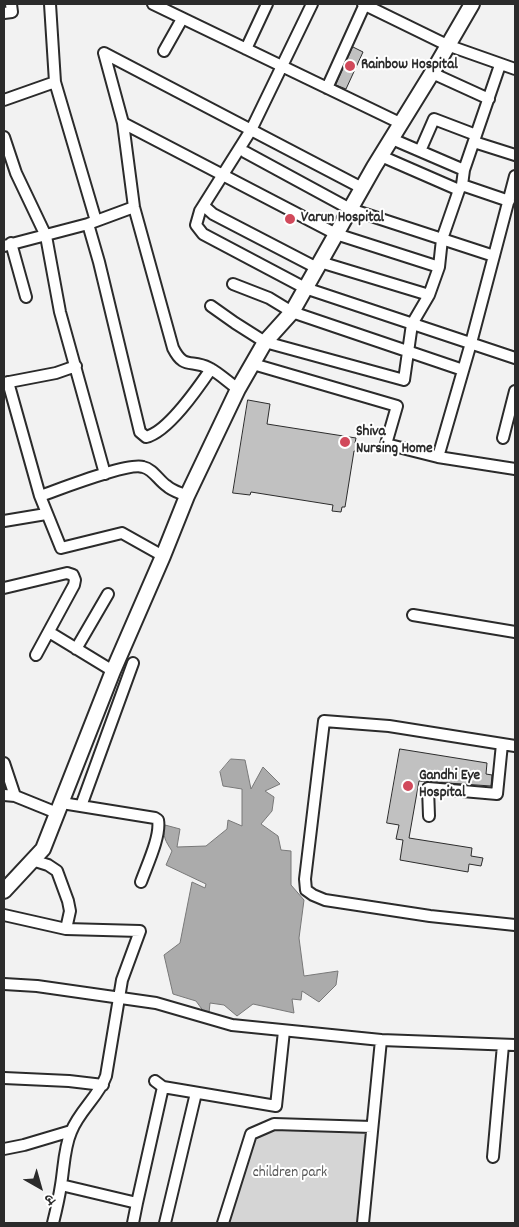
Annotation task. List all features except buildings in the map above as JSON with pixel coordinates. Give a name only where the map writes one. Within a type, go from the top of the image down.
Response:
[{"type":"street","points":[[4,12],[12,12],[11,4]]},
{"type":"street","points":[[50,4],[55,82],[92,223],[99,262],[140,432],[146,437],[159,430],[178,413],[211,369]]},
{"type":"street","points":[[153,4],[402,124]]},
{"type":"street","points":[[246,49],[267,4]]},
{"type":"street","points":[[312,4],[251,130],[200,211],[196,225],[203,234],[305,288],[515,358]]},
{"type":"street","points":[[327,88],[364,4],[383,8],[447,45],[515,69]]},
{"type":"street","points":[[4,890],[43,849],[113,671],[164,556],[187,496],[238,388],[254,364],[265,342],[292,312],[362,188],[472,4]]},
{"type":"street","points":[[164,51],[182,18]]},
{"type":"street","points":[[238,388],[205,366],[183,362],[173,348],[134,206],[123,123],[104,53],[362,188]]},
{"type":"street","points":[[211,306],[235,324],[265,342],[404,380],[412,324],[429,294],[439,267],[442,239],[500,65]]},
{"type":"street","points":[[432,73],[489,99]]},
{"type":"street","points":[[4,100],[55,82]]},
{"type":"street","points":[[420,151],[434,119],[515,155]]},
{"type":"street","points":[[123,123],[336,234],[439,267]]},
{"type":"street","points":[[4,137],[16,173],[46,236],[60,312],[105,474]]},
{"type":"street","points":[[392,139],[464,170]]},
{"type":"street","points":[[245,152],[350,210],[494,256]]},
{"type":"street","points":[[381,156],[460,188],[509,201]]},
{"type":"street","points":[[438,457],[464,370],[515,176]]},
{"type":"street","points":[[26,297],[8,244],[92,223],[134,206]]},
{"type":"street","points":[[204,206],[213,214],[318,265],[429,294]]},
{"type":"street","points":[[233,284],[269,298],[292,312],[464,370]]},
{"type":"street","points":[[254,364],[398,406],[386,444],[438,457],[515,469]]},
{"type":"street","points":[[76,366],[56,373],[6,383],[40,496],[61,548],[122,533],[164,556]]},
{"type":"street","points":[[502,438],[515,391]]},
{"type":"street","points":[[40,496],[105,474],[138,466],[145,467],[168,488],[187,496]]},
{"type":"street","points":[[4,518],[46,514]]},
{"type":"street","points":[[4,588],[59,574],[67,573],[73,575],[75,580],[74,586],[36,655]]},
{"type":"street","points":[[76,649],[108,594]]},
{"type":"street","points":[[413,615],[515,632]]},
{"type":"street","points":[[49,632],[113,671]]},
{"type":"street","points":[[82,806],[133,663]]},
{"type":"street","points":[[515,746],[389,726],[324,721],[305,879],[306,890],[325,900],[430,916],[515,925]]},
{"type":"street","points":[[429,816],[428,788],[497,794],[502,744]]},
{"type":"street","points":[[4,764],[15,796]]},
{"type":"street","points":[[4,795],[15,796],[60,808],[82,806],[155,818],[160,826],[142,882]]},
{"type":"street","points":[[32,860],[48,865],[57,871],[70,911],[66,929]]},
{"type":"street","points":[[4,915],[66,929],[140,931],[122,980],[103,1085],[71,1131],[53,1223]]},
{"type":"street","points":[[4,984],[36,986],[156,1003],[232,1025],[381,1040],[515,1045]]},
{"type":"street","points":[[133,1223],[159,1084],[196,1093],[276,1106],[284,1030]]},
{"type":"street","points":[[363,1223],[381,1040]]},
{"type":"street","points":[[493,1156],[503,1045]]},
{"type":"street","points":[[4,1078],[69,1081],[103,1085]]},
{"type":"street","points":[[166,1223],[196,1093]]},
{"type":"street","points":[[223,1223],[250,1134],[274,1124],[372,1127]]},
{"type":"street","points":[[4,1149],[71,1131]]},
{"type":"street","points":[[61,1185],[137,1203]]},
{"type":"green space","name":"children park","points":[[274,1124],[372,1127],[363,1223],[223,1223],[249,1141]]},
{"type":"shaded area","points":[[231,759],[245,760],[251,789],[263,767],[280,784],[265,791],[274,797],[272,811],[261,824],[278,836],[281,850],[291,851],[291,885],[304,900],[299,938],[304,976],[338,971],[336,985],[319,1002],[302,991],[301,1000],[292,999],[294,1013],[253,1004],[237,1016],[224,1005],[210,1003],[209,1013],[204,1012],[196,1001],[173,994],[164,955],[180,943],[192,882],[205,888],[206,884],[166,865],[172,851],[165,839],[165,825],[180,829],[177,847],[206,846],[227,829],[228,820],[242,826],[242,789],[223,786],[220,772]]},
{"type":"place","name":"Rainbow Hospital","points":[[350,66]]},
{"type":"place","name":"Varun Hospital","points":[[290,219]]},
{"type":"place","name":"Shiva Nursing Home","points":[[345,442]]},
{"type":"place","name":"Gandhi Eye Hospital","points":[[408,786]]}]
